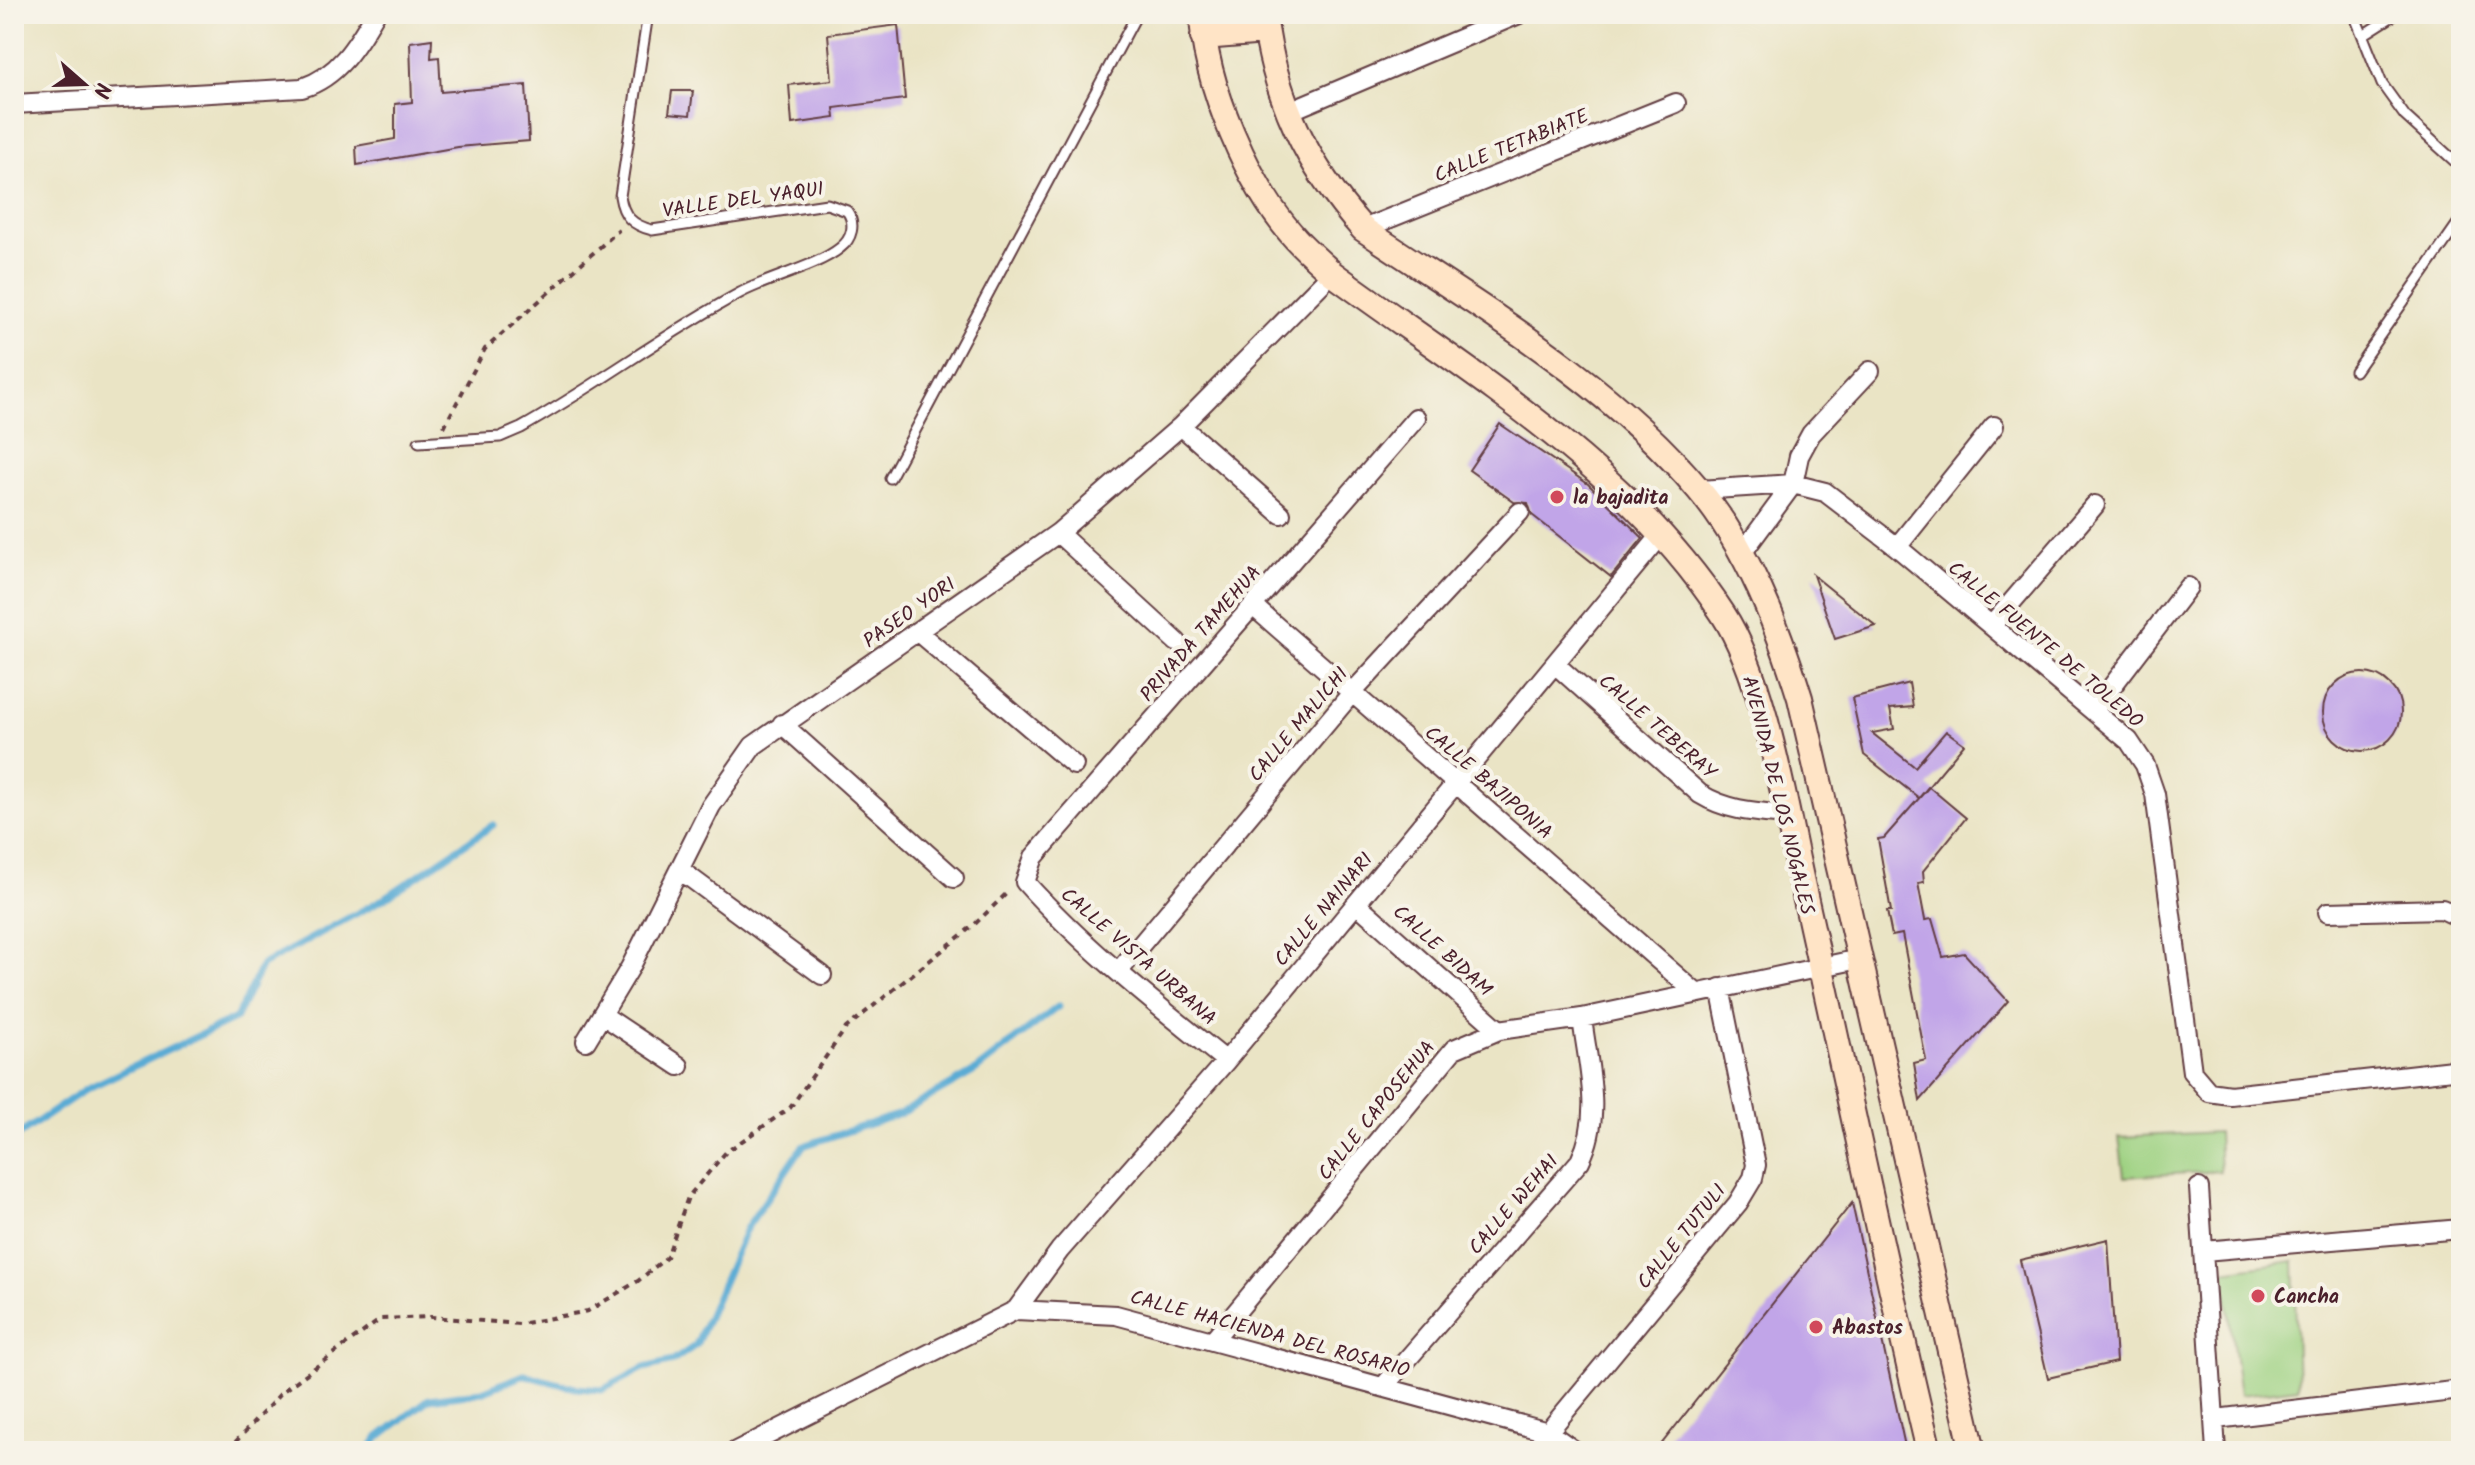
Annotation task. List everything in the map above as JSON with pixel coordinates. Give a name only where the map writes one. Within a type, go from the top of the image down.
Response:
[{"type":"main road","name":"AVENIDA DE LOS NOGALES","points":[[1265,23],[1279,91],[1287,112],[1316,169],[1363,229],[1599,393],[1699,490],[1727,528],[1784,647],[1800,698],[1973,1451]]},
{"type":"main road","points":[[1202,25],[1265,23]]},
{"type":"main road","name":"AVENIDA DE LOS NOGALES","points":[[1202,25],[1224,109],[1268,201],[1295,238],[1332,273],[1555,436],[1662,534],[1725,617],[1756,691],[1787,815],[1929,1451]]},
{"type":"street","points":[[14,104],[302,88],[329,76],[359,42],[375,14]]},
{"type":"street","points":[[1287,112],[1519,14]]},
{"type":"street","name":"CALLE TETABIATE","points":[[1363,229],[1676,103]]},
{"type":"street","name":"PASEO YORI","points":[[586,1041],[604,1016],[732,772],[753,746],[919,633],[1058,533],[1181,426],[1332,273]]},
{"type":"street","points":[[1740,556],[1793,484],[1799,456],[1811,434],[1870,371]]},
{"type":"street","name":"PRIVADA TAMEHUA","points":[[1025,882],[1034,857],[1416,418]]},
{"type":"street","points":[[1181,426],[1281,514]]},
{"type":"street","points":[[1897,547],[1994,426]]},
{"type":"street","name":"CALLE FUENTE DE TOLEDO","points":[[1699,490],[1793,484],[1825,492],[1897,547],[2129,741],[2145,765],[2155,794],[2192,1072],[2209,1092],[2230,1095],[2461,1069]]},
{"type":"street","points":[[1992,625],[2095,505]]},
{"type":"street","name":"CALLE MALICHI","points":[[1118,972],[1351,694],[1520,512]]},
{"type":"street","points":[[1058,533],[1177,642]]},
{"type":"street","name":"CALLE NAINARI","points":[[1016,1310],[1060,1250],[1226,1061],[1662,534]]},
{"type":"street","points":[[2094,710],[2188,587]]},
{"type":"street","name":"CALLE BAJIPONIA","points":[[1253,606],[1695,992]]},
{"type":"street","points":[[919,633],[1074,765]]},
{"type":"street","name":"CALLE TEBERAY","points":[[1555,664],[1700,794],[1719,805],[1742,811],[1787,815]]},
{"type":"street","points":[[782,724],[954,878]]},
{"type":"street","points":[[680,870],[822,975]]},
{"type":"street","name":"CALLE VISTA URBANA","points":[[1025,882],[1056,917],[1226,1061]]},
{"type":"street","name":"CALLE BIDAM","points":[[1357,904],[1499,1030]]},
{"type":"street","points":[[2328,912],[2442,909],[2461,918]]},
{"type":"street","name":"CALLE CAPOSEHUA","points":[[1213,1340],[1454,1049],[1499,1030],[1582,1018],[1859,959]]},
{"type":"street","name":"CALLE TUTULI","points":[[1548,1432],[1738,1203],[1753,1178],[1753,1144],[1720,988]]},
{"type":"street","points":[[604,1016],[679,1066]]},
{"type":"street","name":"CALLE WEHAI","points":[[1384,1386],[1580,1161],[1589,1142],[1595,1115],[1582,1018]]},
{"type":"street","points":[[2199,1188],[2216,1451]]},
{"type":"street","points":[[2204,1251],[2461,1229]]},
{"type":"street","name":"CALLE HACIENDA DEL ROSARIO","points":[[736,1451],[1016,1310],[1116,1315],[1548,1432],[1575,1451]]},
{"type":"street","points":[[2216,1419],[2461,1390]]},
{"type":"lane","points":[[630,221],[622,210],[620,196],[648,14]]},
{"type":"lane","points":[[890,478],[1137,14]]},
{"type":"lane","points":[[2354,14],[2382,84],[2405,116],[2461,167]]},
{"type":"lane","points":[[2363,35],[2396,14]]},
{"type":"lane","name":"VALLE DEL YAQUI","points":[[419,442],[500,437],[521,428],[729,299],[769,278],[832,254],[842,247],[852,227],[847,211],[827,204],[652,230],[630,221]]},
{"type":"lane","points":[[2355,371],[2461,219]]},
{"type":"path","points":[[442,430],[485,349],[630,221]]},
{"type":"path","points":[[227,1451],[283,1391],[381,1319],[431,1317],[520,1324],[588,1311],[638,1281],[667,1257],[688,1197],[726,1152],[790,1108],[846,1028],[975,924],[1005,893],[1025,882]]},
{"type":"green space","points":[[2218,1132],[2220,1171],[2124,1177],[2119,1137]]},
{"type":"green space","points":[[2294,1261],[2298,1388],[2240,1395],[2223,1271]]},
{"type":"building","points":[[898,25],[905,99],[834,108],[835,118],[792,124],[789,85],[832,80],[828,34]]},
{"type":"building","points":[[432,39],[431,58],[439,57],[441,92],[526,85],[529,141],[458,147],[357,165],[356,146],[395,139],[395,104],[412,102],[410,42]]},
{"type":"building","points":[[672,91],[693,91],[690,115],[669,113]]},
{"type":"building","name":"la bajadita","points":[[1500,424],[1588,484],[1643,538],[1611,577],[1532,515],[1528,503],[1514,502],[1469,470]]},
{"type":"building","points":[[1813,575],[1876,626],[1835,639]]},
{"type":"building","points":[[2362,673],[2377,676],[2390,684],[2398,697],[2401,712],[2398,727],[2390,740],[2377,748],[2362,751],[2347,748],[2334,740],[2326,727],[2323,712],[2326,697],[2334,684],[2347,676]]},
{"type":"building","points":[[1909,683],[1913,707],[1890,709],[1894,729],[1872,733],[1915,767],[1946,731],[1964,744],[1919,798],[1864,755],[1852,698]]},
{"type":"building","points":[[1929,787],[1966,818],[1923,871],[1924,882],[1918,883],[1925,920],[1932,919],[1943,957],[1964,953],[2008,1001],[1920,1101],[1914,1063],[1926,1060],[1902,934],[1892,936],[1887,911],[1891,911],[1878,839],[1884,838]]},
{"type":"building","name":"Abastos","points":[[1852,1203],[1906,1451],[1656,1451]]},
{"type":"building","points":[[2108,1239],[2116,1362],[2048,1378],[2020,1260]]},
{"type":"waterway","points":[[14,1138],[86,1089],[236,1018],[262,965],[385,898],[493,825]]},
{"type":"waterway","points":[[368,1451],[379,1437],[429,1399],[482,1392],[524,1375],[576,1388],[602,1390],[644,1368],[673,1361],[696,1345],[746,1229],[803,1146],[900,1114],[975,1071],[1059,1006]]},
{"type":"place","name":"la bajadita","points":[[1557,497]]},
{"type":"place","name":"Cancha","points":[[2258,1296]]},
{"type":"place","name":"Abastos","points":[[1816,1327]]}]
